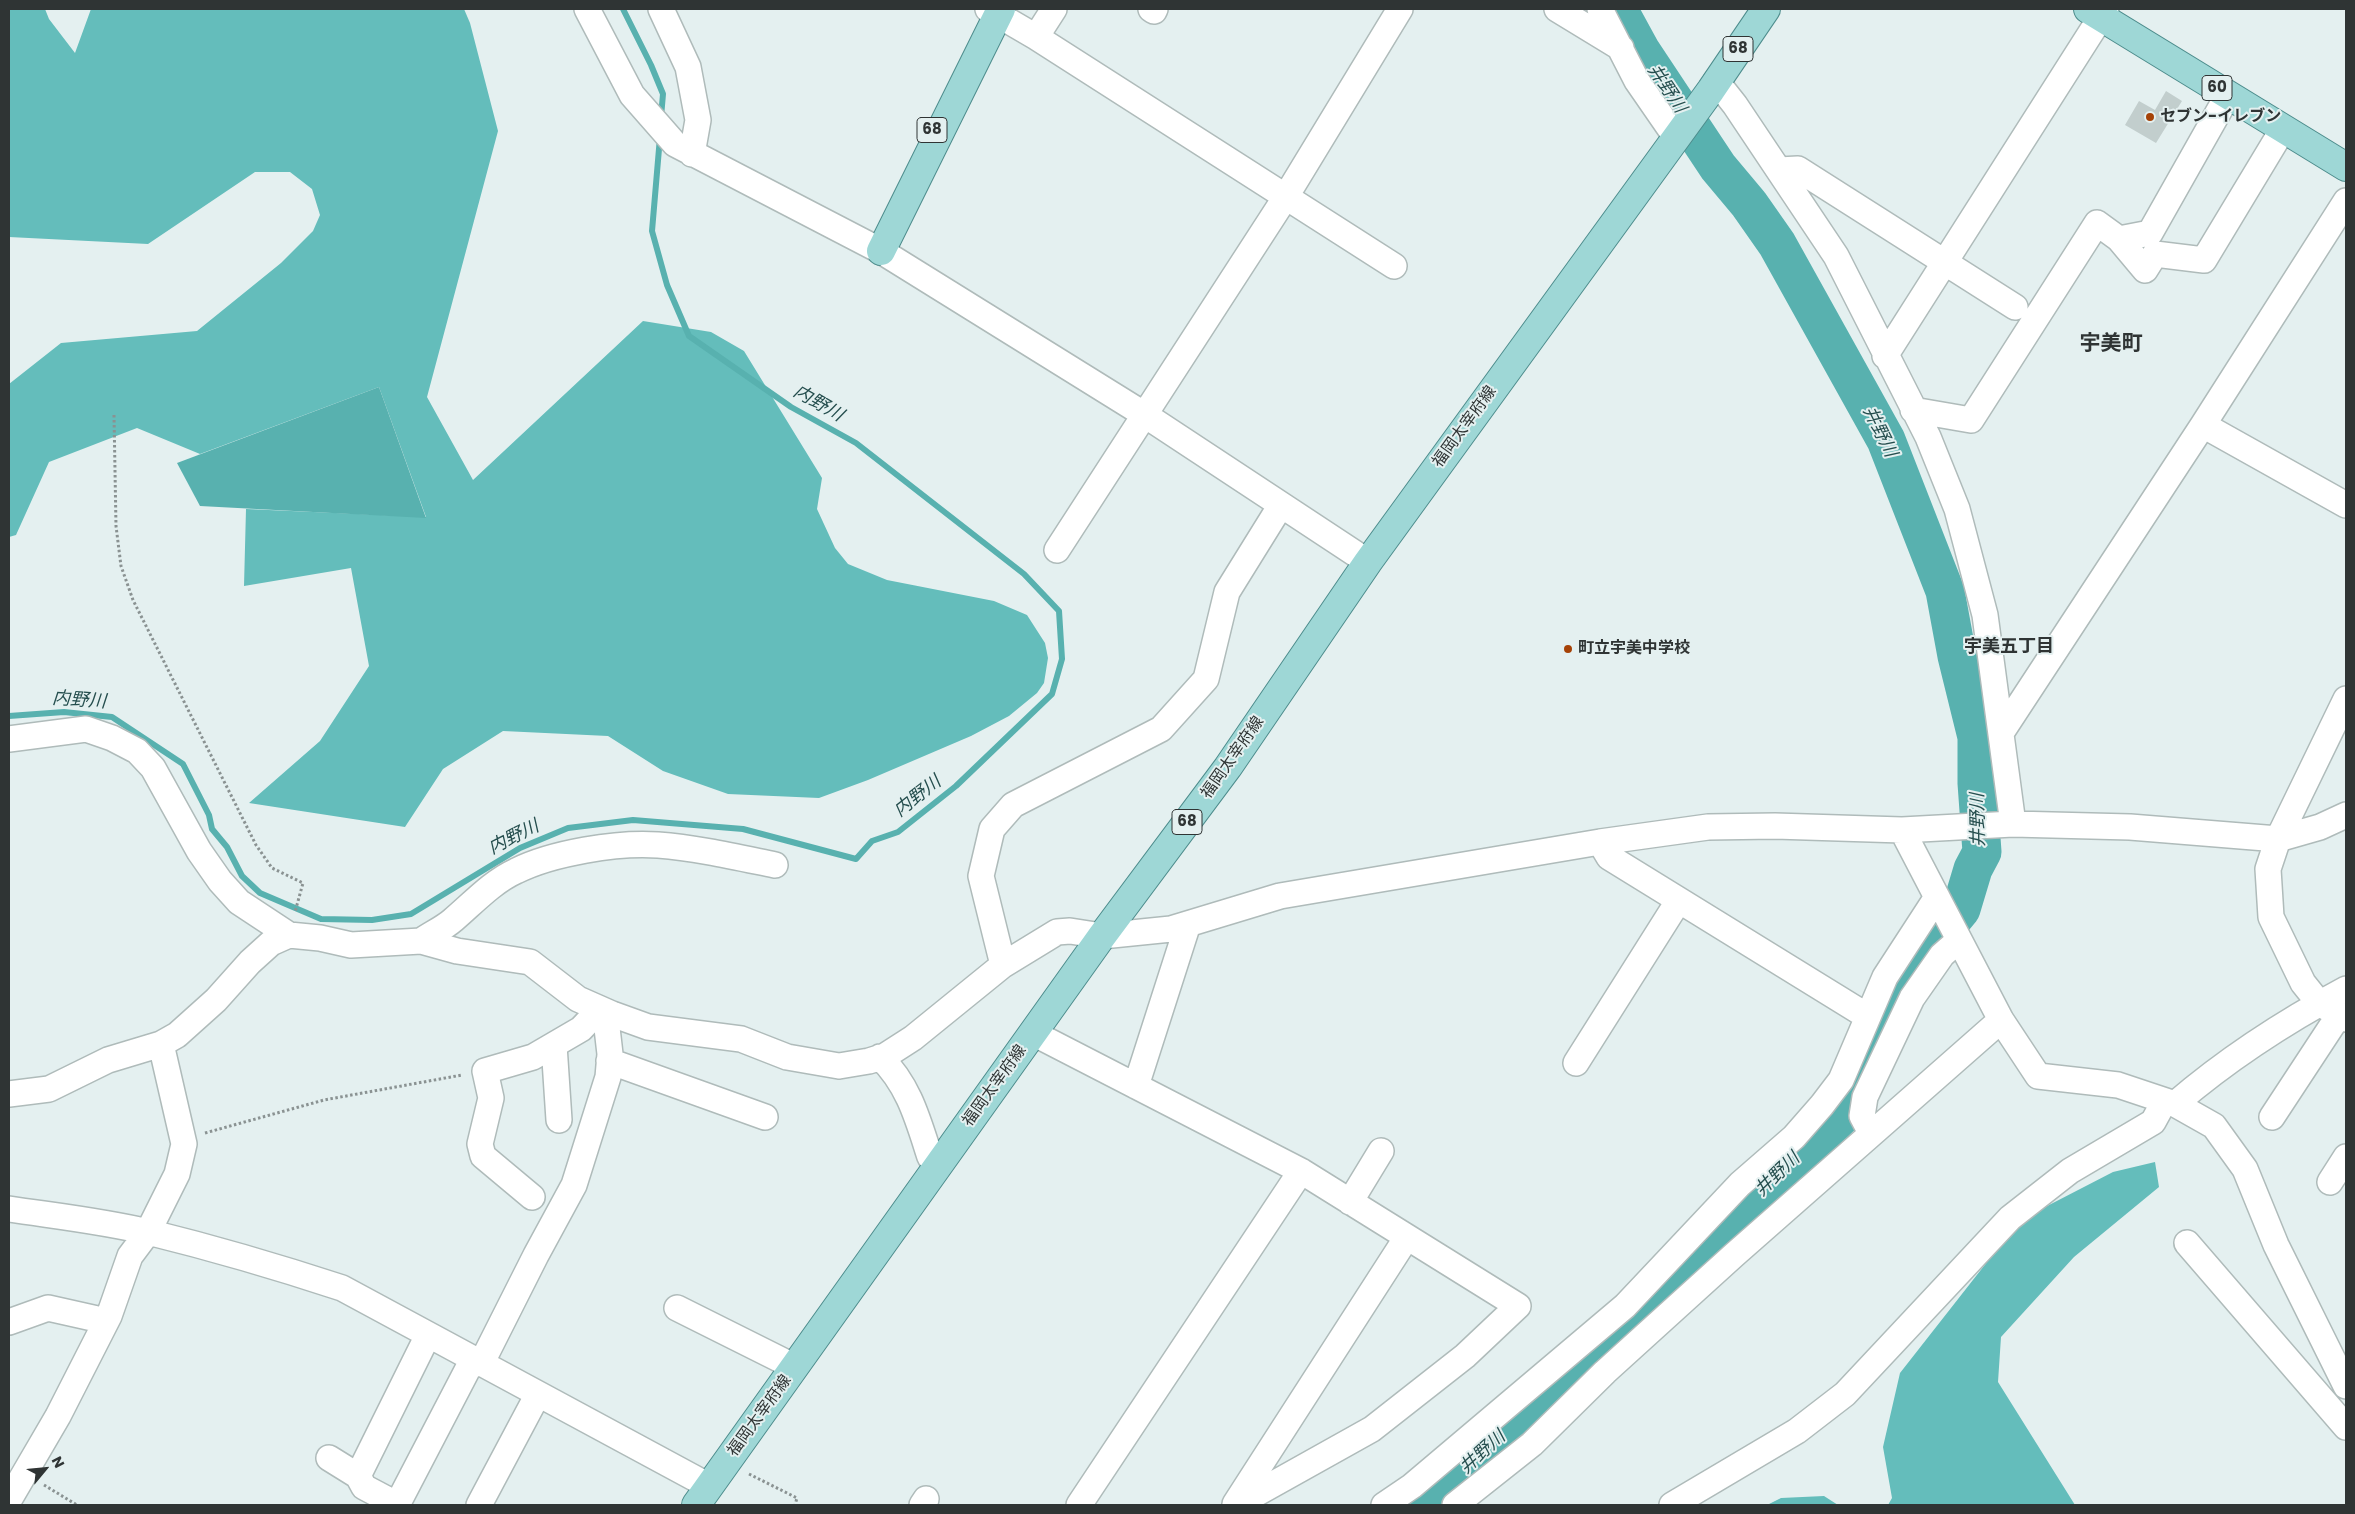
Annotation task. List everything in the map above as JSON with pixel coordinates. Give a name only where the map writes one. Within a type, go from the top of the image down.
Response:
[{"type":"main road","name":"福岡太宰府線","points":[[703,1496],[1102,936],[1228,767],[1368,562],[1766,9]]},
{"type":"main road","name":"68","points":[[881,251],[993,10]]},
{"type":"main road","name":"60","points":[[2098,12],[2346,167]]},
{"type":"street","points":[[587,9],[632,96],[684,149],[881,251],[1145,415],[1368,562]]},
{"type":"street","points":[[661,9],[688,67],[698,120],[684,149]]},
{"type":"street","points":[[1036,37],[1054,9]]},
{"type":"street","points":[[1151,9],[1155,9]]},
{"type":"street","points":[[1057,550],[1285,198],[1400,9]]},
{"type":"street","points":[[1557,9],[1621,48]]},
{"type":"street","points":[[1600,9],[1637,81],[1675,136]]},
{"type":"street","points":[[993,10],[1394,266]]},
{"type":"street","points":[[1886,356],[2098,12]]},
{"type":"street","points":[[1713,85],[1735,105],[1836,256],[1928,437],[1957,508],[1985,615],[2013,824]]},
{"type":"street","points":[[2119,239],[2150,233],[2228,95]]},
{"type":"street","points":[[1914,410],[1971,420],[2097,223],[2119,239],[2145,270],[2155,254],[2204,260],[2283,129]]},
{"type":"street","points":[[1779,170],[1798,169],[1944,264],[2015,307]]},
{"type":"street","points":[[2001,732],[2203,425],[2346,201]]},
{"type":"street","points":[[2203,425],[2346,505]]},
{"type":"street","points":[[1003,966],[981,876],[992,829],[1013,805],[1161,729],[1168,722],[1206,678],[1227,592],[1281,505]]},
{"type":"street","points":[[2335,1012],[2303,983],[2272,916],[2268,869],[2278,839],[2346,699]]},
{"type":"street","points":[[9,740],[86,730],[112,738],[137,751],[153,768],[195,844],[220,881],[239,902],[288,935],[320,938],[351,945],[421,941],[457,951],[530,962],[578,999],[648,1027],[741,1039],[796,1058],[839,1066],[869,1062],[912,1038],[1003,966],[1057,932],[1070,931],[1102,936],[1172,929],[1280,896],[1600,842],[1708,827],[1785,826],[1902,830],[2013,824],[2130,826],[2278,839],[2320,827],[2346,815]]},
{"type":"street","points":[[1902,830],[2001,1020],[2038,1076],[2118,1084],[2169,1103],[2214,1126],[2245,1169],[2276,1245],[2346,1386]]},
{"type":"street","points":[[1600,842],[1609,857],[1862,1013]]},
{"type":"street","points":[[421,941],[451,922],[482,894],[515,871],[556,856],[585,851],[656,845],[704,851],[775,865]]},
{"type":"street","points":[[1384,1505],[1412,1486],[1625,1306],[1740,1184],[1794,1137],[1841,1080],[1885,977],[1937,897]]},
{"type":"street","points":[[1576,1063],[1678,900]]},
{"type":"street","points":[[1136,1086],[1188,924]]},
{"type":"street","points":[[9,1094],[49,1089],[108,1060],[161,1044],[177,1035],[271,943],[288,935]]},
{"type":"street","points":[[1871,1134],[1862,1116],[1865,1097],[1912,998],[1942,955],[1959,940]]},
{"type":"street","points":[[2272,1117],[2335,1012],[2346,988]]},
{"type":"street","points":[[532,1197],[484,1156],[480,1144],[491,1098],[485,1071],[533,1057],[581,1029],[600,1009]]},
{"type":"street","points":[[329,1458],[358,1476],[364,1486],[388,1503],[477,1361],[574,1185],[608,1077],[607,1028],[600,1009]]},
{"type":"street","points":[[1672,1505],[1797,1431],[1845,1394],[2010,1218],[2070,1171],[2154,1122],[2169,1103],[2202,1080],[2335,1012]]},
{"type":"street","points":[[1456,1505],[1532,1444],[1605,1372],[2001,1020]]},
{"type":"street","points":[[1033,1033],[1301,1170],[1518,1306],[1465,1356],[1372,1429],[1236,1505]]},
{"type":"street","points":[[9,1500],[58,1416],[106,1321],[130,1256],[148,1232],[177,1174],[184,1144],[161,1044]]},
{"type":"street","points":[[554,1045],[559,1120]]},
{"type":"street","points":[[880,1057],[892,1069],[904,1086],[930,1157],[939,1164]]},
{"type":"street","points":[[609,1061],[765,1117]]},
{"type":"street","points":[[1350,1202],[1381,1151]]},
{"type":"street","points":[[2330,1182],[2346,1157]]},
{"type":"street","points":[[1079,1505],[1301,1170]]},
{"type":"street","points":[[9,1209],[94,1221],[148,1232],[284,1269],[342,1288],[538,1394],[703,1496]]},
{"type":"street","points":[[1236,1505],[1407,1237]]},
{"type":"street","points":[[2187,1243],[2346,1427]]},
{"type":"street","points":[[9,1322],[48,1308],[106,1321]]},
{"type":"street","points":[[676,1308],[795,1367]]},
{"type":"street","points":[[358,1476],[428,1335]]},
{"type":"street","points":[[479,1505],[538,1394]]},
{"type":"path","points":[[114,415],[116,526],[121,566],[133,600],[256,845],[272,868],[303,883]]},
{"type":"path","points":[[197,1136],[324,1100],[417,1085],[485,1071]]},
{"type":"path","points":[[726,1462],[797,1498],[795,1505]]},
{"type":"path","points":[[24,1474],[77,1505]]},
{"type":"shaded area","points":[[9,9],[45,9],[49,19],[75,53],[91,9],[464,9],[470,23],[498,131],[427,397],[473,480],[643,321],[711,332],[744,351],[822,478],[817,509],[835,548],[848,564],[887,580],[994,601],[1027,615],[1045,643],[1048,658],[1044,683],[1037,693],[1009,716],[971,736],[868,780],[819,798],[728,794],[663,771],[608,736],[503,731],[443,769],[405,827],[249,803],[320,741],[369,666],[351,568],[244,586],[246,509],[426,517],[379,387],[200,454],[137,428],[49,462],[16,535],[9,537],[9,384],[61,343],[197,331],[281,263],[313,231],[320,215],[312,189],[290,172],[255,172],[148,244],[9,237]]},
{"type":"shaded area","points":[[379,387],[426,518],[200,506],[177,463]]},
{"type":"shaded area","points":[[2155,1162],[2159,1187],[2074,1257],[2001,1337],[1998,1382],[2075,1505],[1888,1505],[1892,1498],[1883,1447],[1900,1373],[2020,1220],[2113,1172]]},
{"type":"shaded area","points":[[1824,1496],[1838,1505],[1767,1505],[1781,1498]]},
{"type":"building","name":"セブン-イレブン","points":[[2166,91],[2182,101],[2156,143],[2125,125],[2139,101],[2155,110]]},
{"type":"waterway","name":"内野川","points":[[623,9],[663,94],[661,117]]},
{"type":"waterway","name":"井野川","points":[[1425,1505],[1631,1322],[1662,1286],[1773,1183],[1847,1110],[1875,1049],[1884,1021],[1928,949],[1961,909],[1973,869],[1982,852],[1977,783],[1977,737],[1957,656],[1945,591],[1886,440],[1777,244],[1749,204],[1718,167],[1641,51],[1618,9]]},
{"type":"waterway","name":"内野川","points":[[9,716],[64,712],[112,717],[183,764],[209,815],[212,829],[227,847],[242,876],[260,893],[321,919],[372,920],[411,914],[520,848],[568,828],[633,820],[743,829],[856,859],[872,841],[898,832],[956,786],[1052,694],[1062,659],[1059,611],[1024,574],[856,443],[791,407],[689,336],[667,285],[652,231],[660,137]]},
{"type":"place","name":"セブン-イレブン","points":[[2150,117]]},
{"type":"place","name":"町立宇美中学校","points":[[1568,649]]},
{"type":"district","name":"宇美町","points":[[2111,345]]},
{"type":"district","name":"宇美五丁目","points":[[2009,647]]}]
